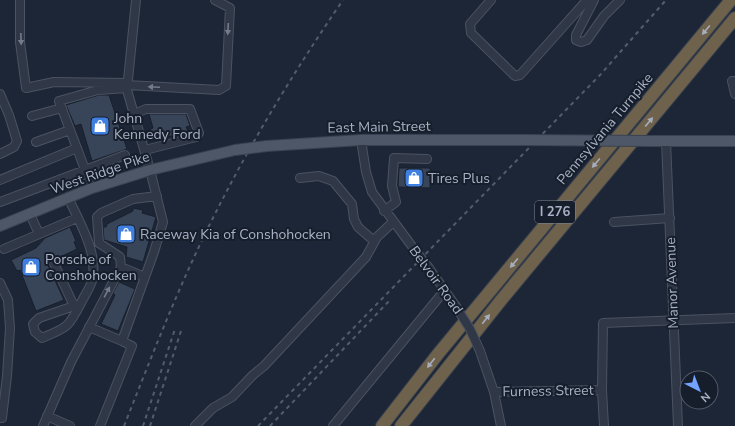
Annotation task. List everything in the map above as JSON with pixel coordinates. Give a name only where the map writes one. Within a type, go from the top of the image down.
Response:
[{"type":"highway","name":"Pennsylvania Turnpike","points":[[382,426],[438,354],[731,0]]},
{"type":"highway","name":"Pennsylvania Turnpike","points":[[401,426],[487,318],[735,18]]},
{"type":"main road","name":"East Main Street","points":[[236,150],[268,146],[361,140],[735,141]]},
{"type":"main road","name":"West Ridge Pike","points":[[0,226],[92,188],[150,170],[236,150]]},
{"type":"street","points":[[20,0],[20,42],[26,88],[54,82],[219,90],[226,86],[230,8],[215,0]]},
{"type":"street","points":[[122,341],[163,222],[127,85],[136,0]]},
{"type":"street","points":[[491,0],[470,24],[471,33],[515,76],[520,75],[587,0]]},
{"type":"street","points":[[594,0],[576,35],[576,40],[581,42],[586,40],[604,16],[620,0]]},
{"type":"street","points":[[735,81],[732,81],[735,94]]},
{"type":"street","points":[[92,188],[59,101],[98,90],[127,85]]},
{"type":"street","points":[[0,94],[9,115],[17,141],[14,147],[0,154]]},
{"type":"street","points":[[32,116],[62,108]]},
{"type":"street","points":[[134,114],[146,109],[190,109],[199,133],[196,137],[144,150]]},
{"type":"street","points":[[36,142],[70,130]]},
{"type":"street","name":"Belvoir Road","points":[[361,140],[369,183],[384,211],[445,290],[470,329],[480,351],[494,392],[502,426]]},
{"type":"street","name":"Manor Avenue","points":[[666,141],[678,426]]},
{"type":"street","points":[[0,180],[77,148]]},
{"type":"street","points":[[0,202],[125,155]]},
{"type":"street","points":[[384,211],[396,202],[392,186],[394,158],[427,159]]},
{"type":"street","points":[[300,178],[319,176],[333,181],[352,204],[355,223],[374,242]]},
{"type":"street","points":[[43,426],[89,327],[121,267],[120,257],[99,242],[97,217],[101,213],[132,199],[157,196]]},
{"type":"street","points":[[68,197],[89,247],[94,264],[92,282],[77,305],[73,319],[66,327],[42,338],[35,332],[34,324],[39,318],[77,305]]},
{"type":"street","points":[[30,214],[39,234]]},
{"type":"street","points":[[4,249],[77,218]]},
{"type":"street","points":[[614,222],[670,218]]},
{"type":"street","points":[[195,426],[213,408],[232,397],[264,366],[366,258],[374,242],[393,222]]},
{"type":"street","points":[[52,261],[77,305]]},
{"type":"street","points":[[121,267],[145,277]]},
{"type":"street","points":[[0,284],[8,300],[9,314],[3,383],[2,418],[0,418]]},
{"type":"street","points":[[333,426],[445,290]]},
{"type":"street","points":[[604,426],[602,390],[603,323],[735,318]]},
{"type":"street","points":[[89,327],[132,346],[100,426]]},
{"type":"street","name":"Furness Street","points":[[494,392],[602,390]]},
{"type":"street","points":[[47,416],[70,426]]},
{"type":"building","name":"John Kennedy Ford","points":[[99,95],[109,95],[127,149],[92,161],[81,124],[75,126],[66,105]]},
{"type":"building","points":[[149,114],[186,114],[190,126],[186,127],[188,131],[172,137],[153,141],[149,130],[153,128]]},
{"type":"building","name":"Tires Plus","points":[[399,168],[430,168],[430,188],[398,187]]},
{"type":"building","name":"Raceway Kia of Conshohocken","points":[[133,208],[143,210],[142,213],[156,217],[143,262],[126,257],[127,247],[104,240],[103,227],[106,227],[107,224],[133,211]]},
{"type":"building","name":"Porsche of Conshohocken","points":[[70,227],[76,241],[74,242],[77,249],[58,258],[50,256],[47,263],[64,300],[36,311],[20,270],[17,271],[11,260],[36,248],[45,238]]},
{"type":"building","points":[[119,282],[135,289],[118,331],[101,324],[115,295],[113,293]]},
{"type":"railway","points":[[124,426],[179,290],[217,210],[277,103],[343,0]]},
{"type":"railway","points":[[258,426],[600,75],[666,0]]},
{"type":"railway","points":[[270,426],[390,300]]},
{"type":"railway","points":[[143,426],[175,329]]},
{"type":"railway","points":[[150,426],[181,331]]},
{"type":"place","name":"John Kennedy Ford","points":[[100,126]]},
{"type":"place","name":"Tires Plus","points":[[414,178]]},
{"type":"place","name":"Raceway Kia of Conshohocken","points":[[126,234]]},
{"type":"place","name":"Porsche of Conshohocken","points":[[31,267]]}]
